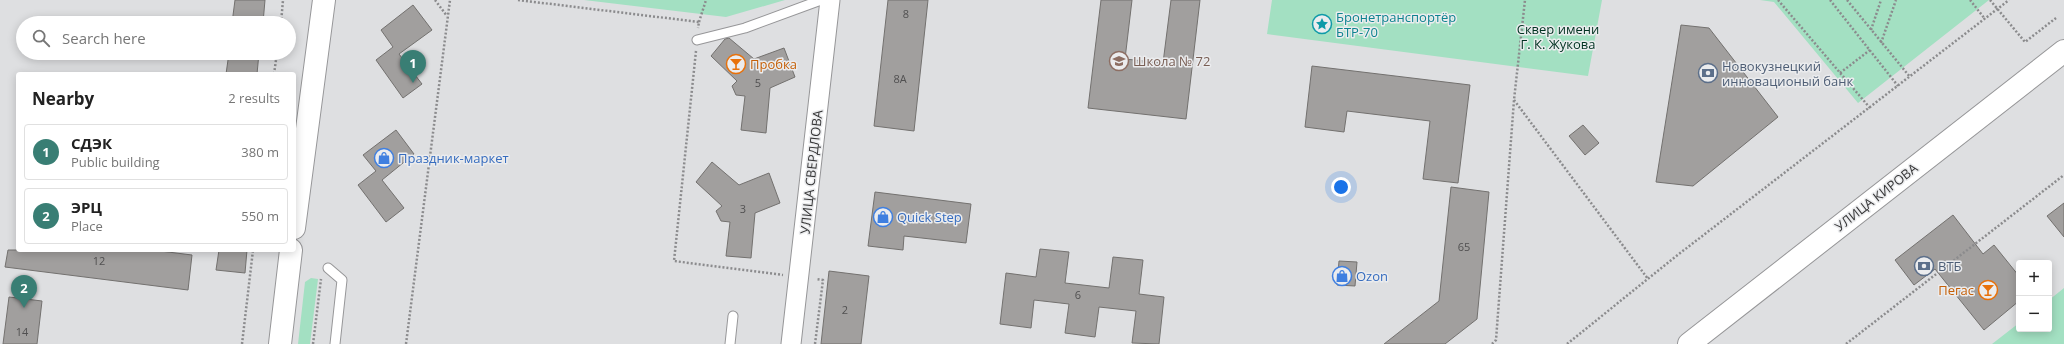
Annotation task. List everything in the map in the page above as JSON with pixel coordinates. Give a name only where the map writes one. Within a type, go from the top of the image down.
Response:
[{"type":"main road","points":[[296,213],[324,0]]},
{"type":"main road","name":"УЛИЦА КИРОВА","points":[[1689,344],[2064,51]]},
{"type":"main road","points":[[280,344],[291,252]]},
{"type":"street","name":"УЛИЦА СВЕРДЛОВА","points":[[791,344],[830,0]]},
{"type":"lane","points":[[697,40],[745,28],[821,0]]},
{"type":"lane","points":[[328,268],[342,280],[335,344]]},
{"type":"lane","points":[[730,344],[733,316]]},
{"type":"path","points":[[281,16],[283,0]]},
{"type":"path","points":[[435,0],[448,16]]},
{"type":"path","points":[[406,344],[450,0]]},
{"type":"path","points":[[518,0],[699,22]]},
{"type":"path","points":[[706,0],[699,22],[674,261],[823,280],[815,344]]},
{"type":"path","points":[[1492,344],[1496,340],[1514,100],[1526,0]]},
{"type":"path","points":[[1778,0],[1870,108]]},
{"type":"path","points":[[1830,0],[1898,86]]},
{"type":"path","points":[[1847,0],[1910,78]]},
{"type":"path","points":[[1871,30],[1881,0]]},
{"type":"path","points":[[1881,43],[1896,0]]},
{"type":"path","points":[[1970,0],[1985,19]]},
{"type":"path","points":[[1990,0],[2025,42],[2056,18]]},
{"type":"path","points":[[1567,344],[1648,279],[2009,0]]},
{"type":"path","points":[[1840,73],[1870,50]]},
{"type":"path","points":[[274,72],[276,60]]},
{"type":"path","points":[[1514,100],[1648,279]]},
{"type":"path","points":[[1846,344],[2064,174]]},
{"type":"path","points":[[242,344],[253,252]]},
{"type":"path","points":[[313,344],[321,275]]},
{"type":"green space","points":[[584,0],[785,0],[726,17]]},
{"type":"green space","name":"Сквер имени Г. К. Жукова","points":[[1272,0],[1602,0],[1588,76],[1267,34]]},
{"type":"green space","points":[[1760,0],[1989,0],[1858,103],[1774,2]]},
{"type":"green space","points":[[311,278],[318,279],[310,344],[298,344],[305,282]]},
{"type":"green space","points":[[2064,288],[2064,344],[1992,344],[2016,325],[2016,332],[2052,332],[2052,298]]},
{"type":"building","points":[[235,0],[265,0],[264,16],[233,16]]},
{"type":"building","points":[[888,0],[928,0],[914,131],[874,126]]},
{"type":"building","name":"Школа № 72","points":[[1101,0],[1132,0],[1125,59],[1163,63],[1171,0],[1200,0],[1186,119],[1088,108]]},
{"type":"building","points":[[413,5],[432,30],[399,54],[422,84],[403,98],[376,60],[393,47],[381,30]]},
{"type":"building","name":"Новокузнецкий инновационый банк","points":[[1681,25],[1709,28],[1778,117],[1693,186],[1656,182]]},
{"type":"building","points":[[729,38],[754,59],[784,48],[795,77],[770,88],[766,133],[741,130],[745,96],[736,95],[732,86],[737,81],[711,56],[725,39]]},
{"type":"building","points":[[228,60],[258,60],[257,72],[226,72]]},
{"type":"building","points":[[1312,66],[1470,85],[1458,183],[1423,179],[1430,121],[1347,111],[1344,132],[1305,127]]},
{"type":"building","points":[[1583,125],[1599,143],[1585,155],[1569,136]]},
{"type":"building","points":[[396,130],[414,154],[382,180],[404,208],[386,222],[358,185],[376,171],[363,155]]},
{"type":"building","points":[[712,162],[739,185],[769,173],[780,203],[755,213],[751,258],[726,256],[730,222],[721,221],[716,211],[722,206],[696,182]]},
{"type":"building","points":[[1451,187],[1489,192],[1477,319],[1445,344],[1384,344],[1439,301]]},
{"type":"building","points":[[875,192],[971,204],[966,243],[904,236],[903,250],[868,246]]},
{"type":"building","points":[[2064,203],[2064,237],[2047,216]]},
{"type":"building","points":[[1953,215],[1983,254],[1994,245],[2016,272],[2016,303],[1984,330],[1935,269],[1914,285],[1895,260]]},
{"type":"building","points":[[1040,249],[1069,252],[1065,283],[1109,288],[1113,257],[1143,260],[1139,294],[1164,297],[1159,344],[1132,343],[1136,311],[1099,307],[1095,337],[1065,333],[1069,304],[1034,300],[1031,328],[1000,324],[1006,273],[1036,277]]},
{"type":"building","points":[[8,250],[16,250],[16,252],[168,252],[192,255],[188,290],[5,267]]},
{"type":"building","points":[[219,252],[247,252],[245,273],[216,270]]},
{"type":"building","points":[[1339,261],[1357,262],[1355,286],[1337,285]]},
{"type":"building","points":[[829,271],[869,276],[861,344],[821,344]]},
{"type":"building","points":[[9,297],[42,301],[37,344],[3,344]]},
{"type":"place","name":"Бронетранспортёр БТР-70","points":[[1322,24]]},
{"type":"place","name":"Школа № 72","points":[[1119,61]]},
{"type":"place","name":"Пробка","points":[[736,64]]},
{"type":"place","name":"Новокузнецкий инновационый банк","points":[[1708,73]]},
{"type":"place","name":"СДЭК","points":[[413,83]]},
{"type":"place","name":"Праздник-маркет","points":[[384,158]]},
{"type":"place","name":"Quick Step","points":[[883,217]]},
{"type":"place","name":"ВТБ","points":[[1924,266]]},
{"type":"place","name":"Ozon","points":[[1342,276]]},
{"type":"place","name":"Пегас","points":[[1988,290]]},
{"type":"place","name":"ЭРЦ","points":[[24,308]]}]
